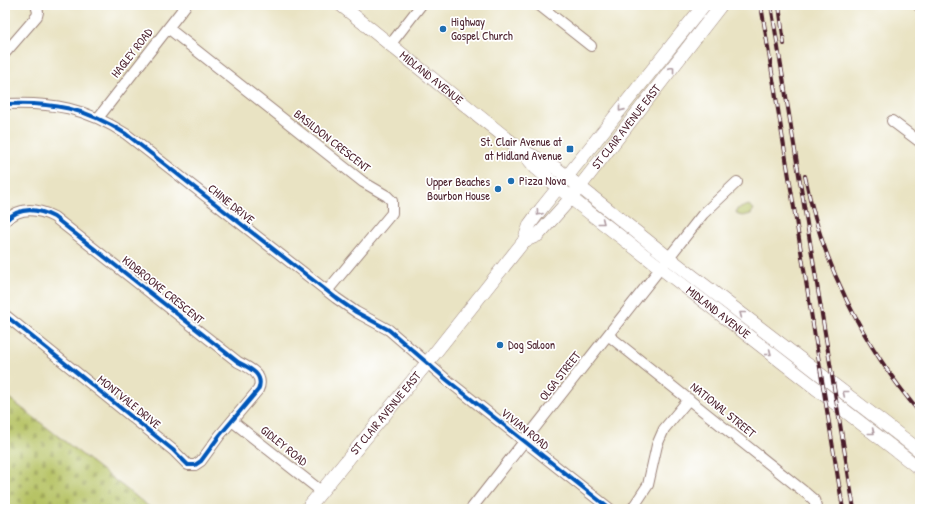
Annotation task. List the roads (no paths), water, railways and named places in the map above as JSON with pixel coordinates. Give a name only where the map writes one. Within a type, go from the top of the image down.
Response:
[{"type":"main road","name":"MIDLAND AVENUE","points":[[341,5],[521,150],[536,168],[563,182],[661,269],[920,469]]},
{"type":"main road","name":"ST CLAIR AVENUE EAST","points":[[307,509],[320,491],[427,363],[524,241],[530,224],[704,5]]},
{"type":"main road","name":"ST CLAIR AVENUE EAST","points":[[524,241],[538,236],[575,193],[721,5]]},
{"type":"main road","name":"MIDLAND AVENUE","points":[[575,193],[669,258],[920,451]]},
{"type":"street","points":[[5,53],[37,16],[36,5]]},
{"type":"street","name":"HAGLEY ROAD","points":[[98,118],[186,5]]},
{"type":"street","points":[[390,45],[421,5]]},
{"type":"street","points":[[539,5],[591,46]]},
{"type":"street","name":"BASILDON CRESCENT","points":[[168,28],[363,182],[387,196],[392,201],[392,213],[327,291]]},
{"type":"street","name":"CHINE DRIVE","points":[[5,104],[50,104],[82,111],[109,123],[143,146],[327,291],[356,312],[388,330],[427,363]]},
{"type":"street","points":[[892,121],[920,142]]},
{"type":"street","name":"OLGA STREET","points":[[471,509],[703,214],[737,182]]},
{"type":"street","name":"KIDBROOKE CRESCENT","points":[[5,221],[16,212],[24,210],[36,210],[54,217],[238,362],[248,367],[260,377],[261,384],[258,390],[232,421]]},
{"type":"street","name":"MONTVALE DRIVE","points":[[5,315],[173,450],[188,465],[195,465],[201,461],[232,421]]},
{"type":"street","name":"NATIONAL STREET","points":[[608,335],[807,494],[814,500],[817,509]]},
{"type":"street","name":"VIVIAN ROAD","points":[[427,363],[610,509]]},
{"type":"street","points":[[632,509],[648,485],[657,445],[664,429],[688,399]]},
{"type":"street","name":"GIDLEY ROAD","points":[[232,421],[320,491]]},
{"type":"railway","points":[[761,5],[843,509]]},
{"type":"railway","points":[[771,5],[854,509]]},
{"type":"railway","points":[[779,5],[784,44]]},
{"type":"railway","points":[[805,176],[812,209],[822,241],[848,302],[880,360],[920,413]]},
{"type":"place","name":"Highway Gospel Church","points":[[443,29]]},
{"type":"place","name":"St. Clair Avenue at at Midland Avenue","points":[[570,149]]},
{"type":"place","name":"Pizza Nova","points":[[511,181]]},
{"type":"place","name":"Upper Beaches Bourbon House","points":[[498,189]]},
{"type":"place","name":"Dog Saloon","points":[[500,345]]}]
